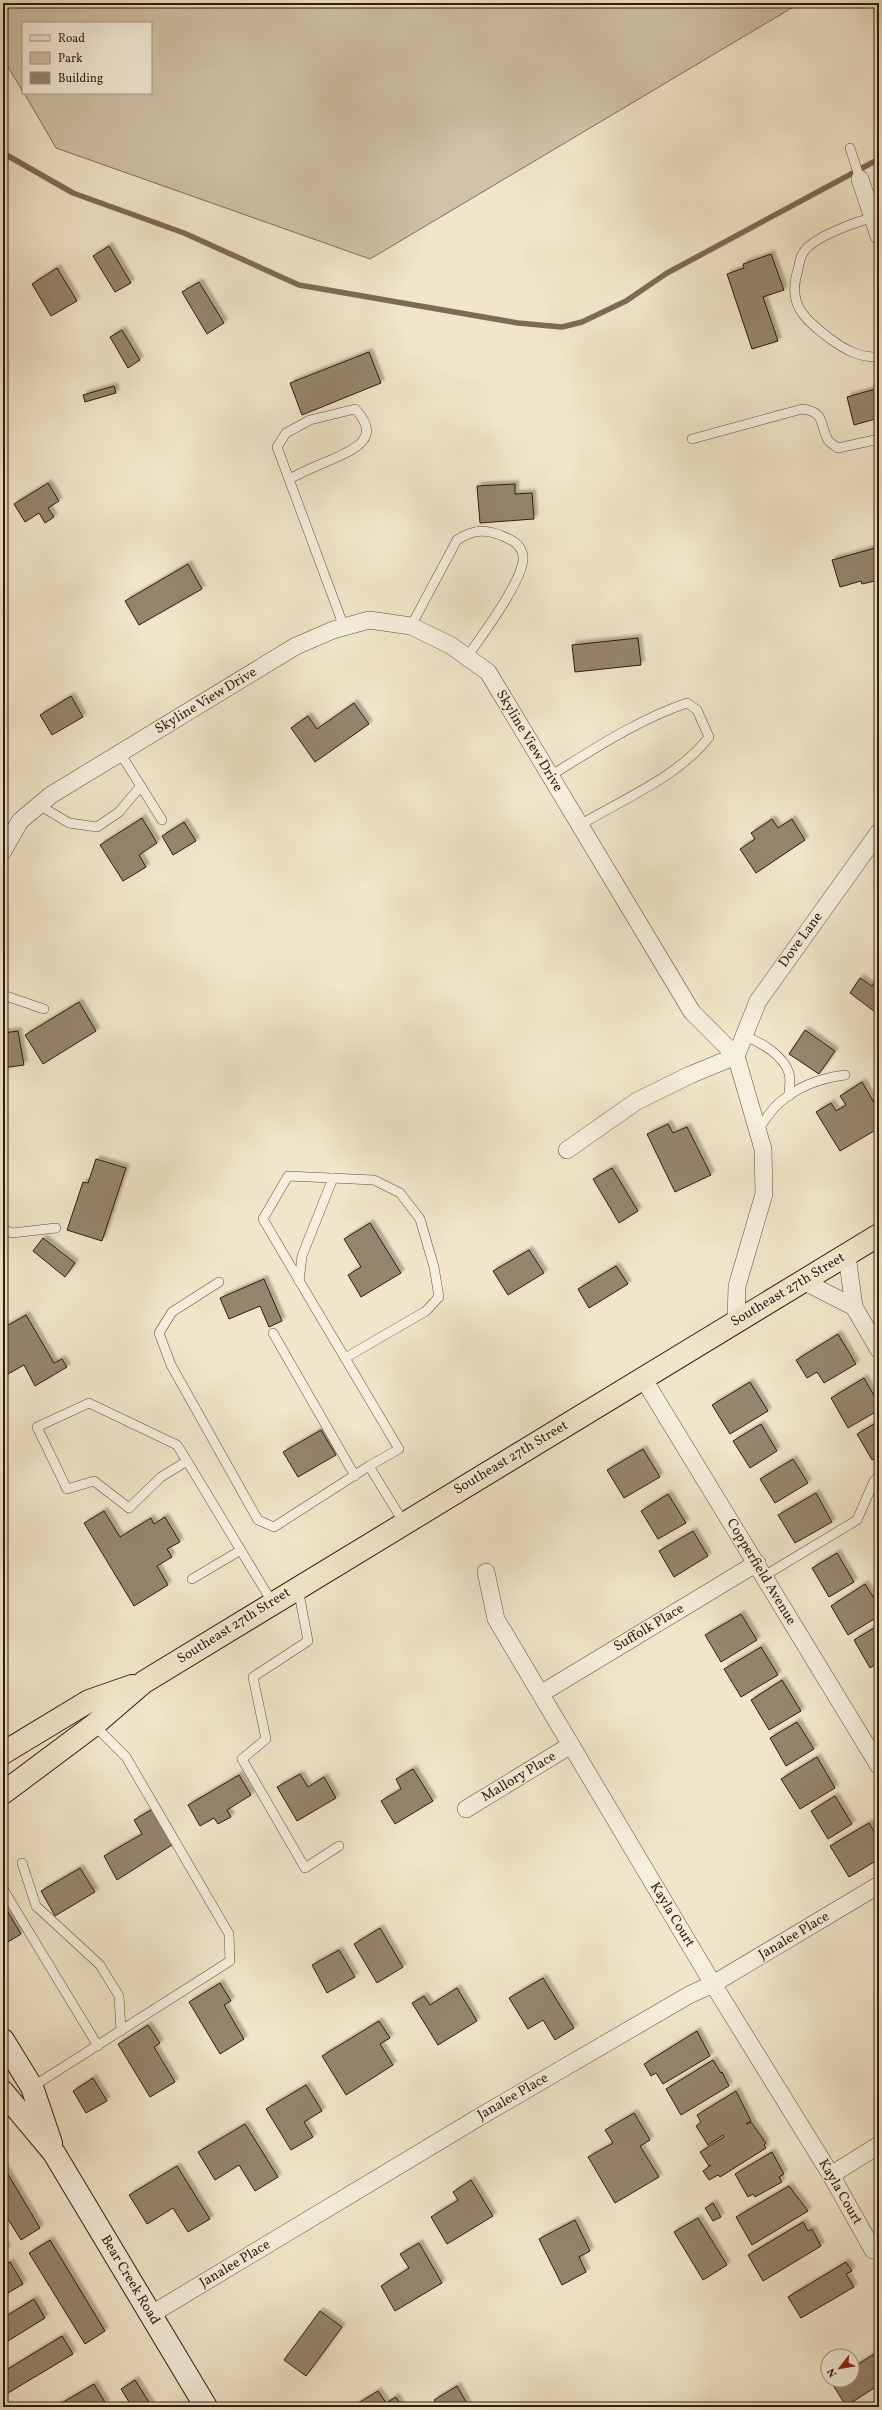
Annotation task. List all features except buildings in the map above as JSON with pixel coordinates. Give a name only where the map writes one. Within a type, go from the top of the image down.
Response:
[{"type":"main road","name":"Southeast 27th Street","points":[[3,1793],[94,1724],[144,1682],[272,1602],[879,1236]]},
{"type":"main road","name":"Southeast 27th Street","points":[[3,1753],[89,1701],[144,1682]]},
{"type":"street","points":[[858,172],[879,236]]},
{"type":"street","name":"Skyline View Drive","points":[[3,851],[20,821],[51,795],[296,646],[369,620],[411,626],[450,645],[488,672],[692,1012],[736,1056],[763,1148],[764,1194],[737,1286],[736,1322]]},
{"type":"street","name":"Dove Lane","points":[[736,1056],[758,1001],[879,832]]},
{"type":"street","points":[[567,1150],[637,1101],[690,1075],[736,1056]]},
{"type":"street","points":[[847,1255],[854,1307],[879,1350]]},
{"type":"street","points":[[803,1281],[854,1307]]},
{"type":"street","name":"Copperfield Avenue","points":[[643,1378],[879,1766]]},
{"type":"street","name":"Suffolk Place","points":[[542,1693],[760,1570]]},
{"type":"street","name":"Kayla Court","points":[[486,1572],[496,1619],[542,1693],[713,1984],[831,2175],[873,2250]]},
{"type":"street","name":"Mallory Place","points":[[466,1809],[572,1745]]},
{"type":"street","name":"Janalee Place","points":[[150,2316],[476,2119],[689,1995],[713,1984],[879,1885]]},
{"type":"street","name":"Bear Creek Road","points":[[3,2040],[32,2088],[54,2153]]},
{"type":"street","name":"Bear Creek Road","points":[[3,2092],[54,2153],[150,2316],[206,2407]]},
{"type":"street","points":[[831,2175],[879,2145]]},
{"type":"lane","points":[[850,148],[858,172]]},
{"type":"lane","points":[[873,218],[854,222],[835,231],[803,252],[796,277],[794,299],[808,322],[848,351],[879,357]]},
{"type":"lane","points":[[289,479],[350,452],[363,442],[367,431],[363,417],[355,409],[310,420],[286,433],[277,447],[344,628]]},
{"type":"lane","points":[[692,439],[802,409],[813,410],[821,419],[828,440],[838,448],[879,439]]},
{"type":"lane","points":[[411,626],[457,540],[470,532],[492,532],[516,542],[523,555],[523,568],[503,604],[467,657]]},
{"type":"lane","points":[[550,776],[631,727],[671,709],[687,704],[697,710],[709,737],[698,751],[658,780],[580,825]]},
{"type":"lane","points":[[120,753],[162,820]]},
{"type":"lane","points":[[39,805],[69,823],[97,827],[119,812],[140,787]]},
{"type":"lane","points":[[3,995],[44,1009]]},
{"type":"lane","points":[[744,1036],[759,1041],[778,1057],[789,1074],[789,1096]]},
{"type":"lane","points":[[758,1130],[778,1103],[789,1096],[810,1084],[829,1077],[845,1075]]},
{"type":"lane","points":[[219,1282],[172,1312],[159,1333],[172,1365],[258,1520],[274,1527],[369,1466],[399,1449],[299,1281],[263,1219],[288,1176],[374,1180],[400,1193],[420,1219],[434,1267],[439,1297],[426,1311],[345,1358]]},
{"type":"lane","points":[[299,1281],[302,1256],[333,1178]]},
{"type":"lane","points":[[3,1229],[12,1233],[56,1228]]},
{"type":"lane","points":[[274,1333],[355,1476]]},
{"type":"lane","points":[[187,1460],[161,1477],[129,1508],[94,1481],[68,1490],[37,1427],[88,1403],[177,1445],[187,1460],[272,1602]]},
{"type":"lane","points":[[369,1466],[404,1523]]},
{"type":"lane","name":"Suffolk Place","points":[[760,1570],[857,1520],[874,1480],[879,1476]]},
{"type":"lane","points":[[192,1579],[241,1550]]},
{"type":"lane","points":[[298,1587],[308,1641],[253,1677],[266,1739],[242,1758],[305,1868],[339,1846]]},
{"type":"lane","points":[[32,2088],[230,1961],[229,1934],[126,1757],[94,1724]]},
{"type":"lane","points":[[22,1863],[36,1906],[100,1966],[119,1996],[120,2031]]},
{"type":"lane","points":[[3,1889],[98,2046]]},
{"type":"green space","points":[[3,3],[800,3],[370,259],[56,148],[25,94],[152,94],[152,22],[22,22],[22,90],[3,58]]},
{"type":"waterway","points":[[3,153],[73,193],[184,233],[299,285],[518,323],[562,327],[582,322],[626,301],[667,273],[879,159]]}]
